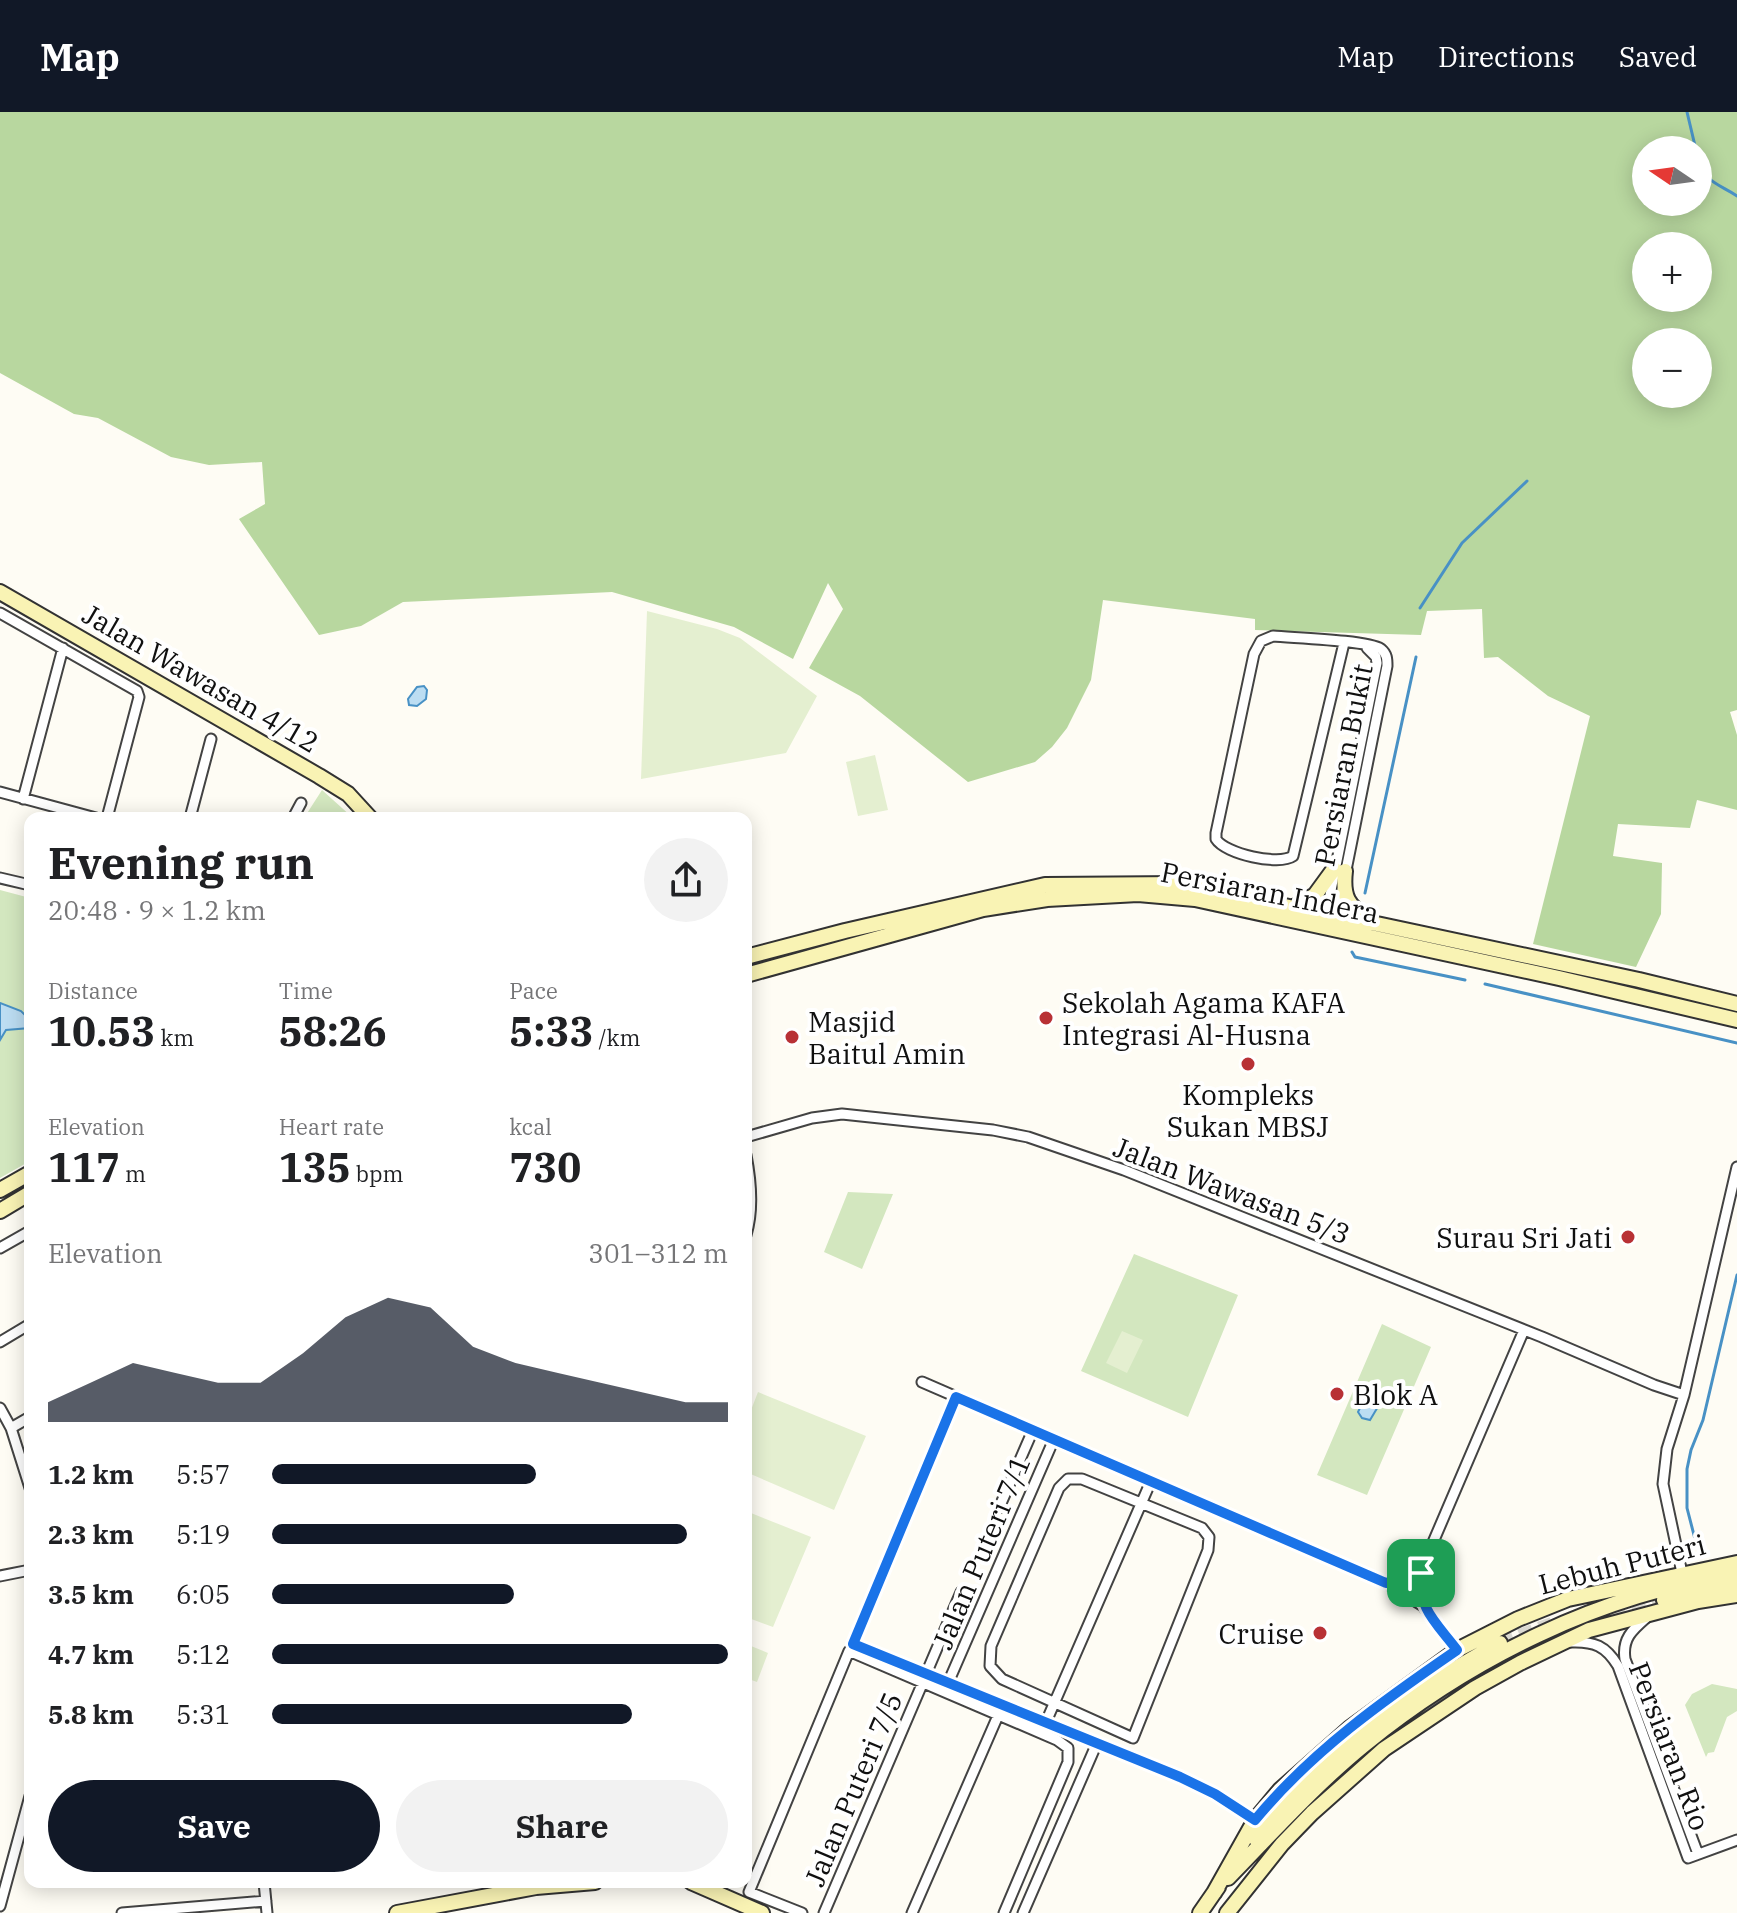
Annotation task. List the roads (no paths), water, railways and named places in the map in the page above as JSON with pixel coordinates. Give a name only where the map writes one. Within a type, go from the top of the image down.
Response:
[{"type":"main road","name":"Jalan Wawasan 4/12","points":[[0,592],[319,776],[348,794],[364,812]]},
{"type":"main road","points":[[1294,907],[1315,895],[1340,870]]},
{"type":"main road","points":[[1340,870],[1344,893],[1354,908],[1372,923]]},
{"type":"main road","name":"Persiaran Indera","points":[[752,955],[1045,885],[1182,884],[1294,907],[1330,922],[1372,923],[1737,1004]]},
{"type":"main road","name":"Persiaran Indera","points":[[752,973],[983,909],[1047,899],[1138,894],[1195,899],[1330,922],[1737,1020]]},
{"type":"main road","points":[[0,1190],[24,1176]]},
{"type":"main road","points":[[0,1211],[24,1197]]},
{"type":"main road","name":"Lebuh Puteri","points":[[1214,1893],[1255,1820],[1280,1790],[1309,1762],[1393,1695],[1457,1650],[1530,1613],[1568,1599],[1737,1568]]},
{"type":"main road","points":[[1214,1893],[1323,1782],[1362,1747],[1445,1686],[1522,1642],[1683,1578]]},
{"type":"main road","name":"Lebuh Puteri","points":[[1664,1600],[1737,1584]]},
{"type":"main road","name":"Lebuh Puteri","points":[[1227,1913],[1292,1834],[1384,1749],[1475,1688],[1589,1630],[1698,1601],[1737,1595]]},
{"type":"main road","points":[[1200,1913],[1280,1808],[1317,1771],[1392,1710],[1448,1672],[1500,1643]]},
{"type":"main road","points":[[397,1913],[531,1888]]},
{"type":"main road","points":[[705,1888],[762,1913]]},
{"type":"street","points":[[0,613],[131,686],[139,697],[109,812]]},
{"type":"street","points":[[1273,636],[1344,643],[1295,852],[1286,861],[1226,849],[1216,839],[1216,833],[1258,646],[1266,637],[1273,636]]},
{"type":"street","name":"Persiaran Bukit","points":[[1330,922],[1387,658],[1381,649],[1344,643]]},
{"type":"street","points":[[23,799],[63,648]]},
{"type":"street","points":[[192,812],[211,739]]},
{"type":"street","points":[[0,792],[73,812]]},
{"type":"street","points":[[296,812],[301,803]]},
{"type":"street","points":[[0,878],[24,884]]},
{"type":"street","name":"Jalan Wawasan 5/3","points":[[752,1135],[812,1118],[842,1114],[1012,1133],[1124,1170],[1684,1395]]},
{"type":"street","points":[[1683,1578],[1663,1484],[1667,1449],[1684,1395],[1737,1167]]},
{"type":"street","points":[[0,1248],[24,1234]]},
{"type":"street","points":[[0,1342],[24,1328]]},
{"type":"street","points":[[1410,1596],[1524,1330]]},
{"type":"street","points":[[922,1382],[1386,1583],[1423,1606],[1457,1650]]},
{"type":"street","points":[[752,1885],[956,1397]]},
{"type":"street","points":[[0,1408],[11,1428],[24,1469]]},
{"type":"street","points":[[11,1428],[24,1420]]},
{"type":"street","points":[[999,1508],[1033,1430]]},
{"type":"street","name":"Jalan Puteri 7/1","points":[[948,1683],[1054,1439]]},
{"type":"street","points":[[1068,1479],[1082,1479],[1141,1503],[1202,1528],[1209,1537],[1208,1550],[1133,1738],[1002,1679],[990,1666],[991,1646],[1059,1488],[1068,1479]]},
{"type":"street","points":[[1046,1722],[1151,1481]]},
{"type":"street","points":[[0,1576],[24,1571]]},
{"type":"street","points":[[1386,1583],[1421,1573]]},
{"type":"street","points":[[1421,1573],[1419,1594],[1423,1606]]},
{"type":"street","name":"Jalan Puteri 7/5","points":[[824,1913],[961,1592]]},
{"type":"street","name":"Persiaran Rio","points":[[1649,1616],[1626,1639],[1625,1659],[1693,1856]]},
{"type":"street","name":"Persiaran Rio","points":[[1563,1643],[1588,1642],[1598,1645],[1606,1649],[1618,1666],[1693,1856]]},
{"type":"street","name":"Jalan Puteri 7/1","points":[[851,1648],[924,1678],[948,1683],[1001,1710],[1046,1722],[1199,1786],[1255,1820]]},
{"type":"street","points":[[924,1678],[1001,1710],[1068,1748],[1068,1762],[1004,1913]]},
{"type":"street","points":[[912,1913],[1001,1710]]},
{"type":"street","points":[[1023,1913],[1097,1743]]},
{"type":"street","points":[[0,1906],[24,1817]]},
{"type":"street","points":[[1693,1856],[1737,1840]]},
{"type":"street","points":[[16,1846],[24,1845]]},
{"type":"street","points":[[1024,1866],[1041,1872]]},
{"type":"street","points":[[265,1888],[267,1913]]},
{"type":"street","points":[[751,1888],[749,1892],[802,1913]]},
{"type":"street","points":[[122,1913],[266,1901]]},
{"type":"water","points":[[424,686],[426,699],[417,706],[409,705],[408,699],[417,687]]},
{"type":"water","points":[[0,1003],[24,1014],[24,1028],[6,1030],[0,1040]]},
{"type":"water","points":[[1365,1398],[1375,1399],[1379,1405],[1370,1420],[1362,1418],[1358,1412]]},
{"type":"waterway","points":[[1687,112],[1693,136]]},
{"type":"waterway","points":[[1712,181],[1737,196]]},
{"type":"waterway","points":[[1420,608],[1462,543],[1527,481]]},
{"type":"waterway","points":[[1365,893],[1416,657]]},
{"type":"waterway","points":[[1352,952],[1355,957],[1465,980]]},
{"type":"waterway","points":[[1485,984],[1737,1043]]},
{"type":"waterway","points":[[1695,1539],[1687,1508],[1687,1469],[1703,1420],[1737,1275]]},
{"type":"tunnel","points":[[1611,1611],[1664,1600]]},
{"type":"tunnel","points":[[1500,1643],[1552,1624]]},
{"type":"place","name":"Sekolah Agama KAFA Integrasi Al-Husna","points":[[1046,1018]]},
{"type":"place","name":"Masjid Baitul Amin","points":[[792,1037]]},
{"type":"place","name":"Kompleks Sukan MBSJ","points":[[1248,1064]]},
{"type":"place","name":"Surau Sri Jati","points":[[1628,1237]]},
{"type":"place","name":"Blok A","points":[[1337,1394]]},
{"type":"place","name":"Cruise","points":[[1320,1633]]}]
